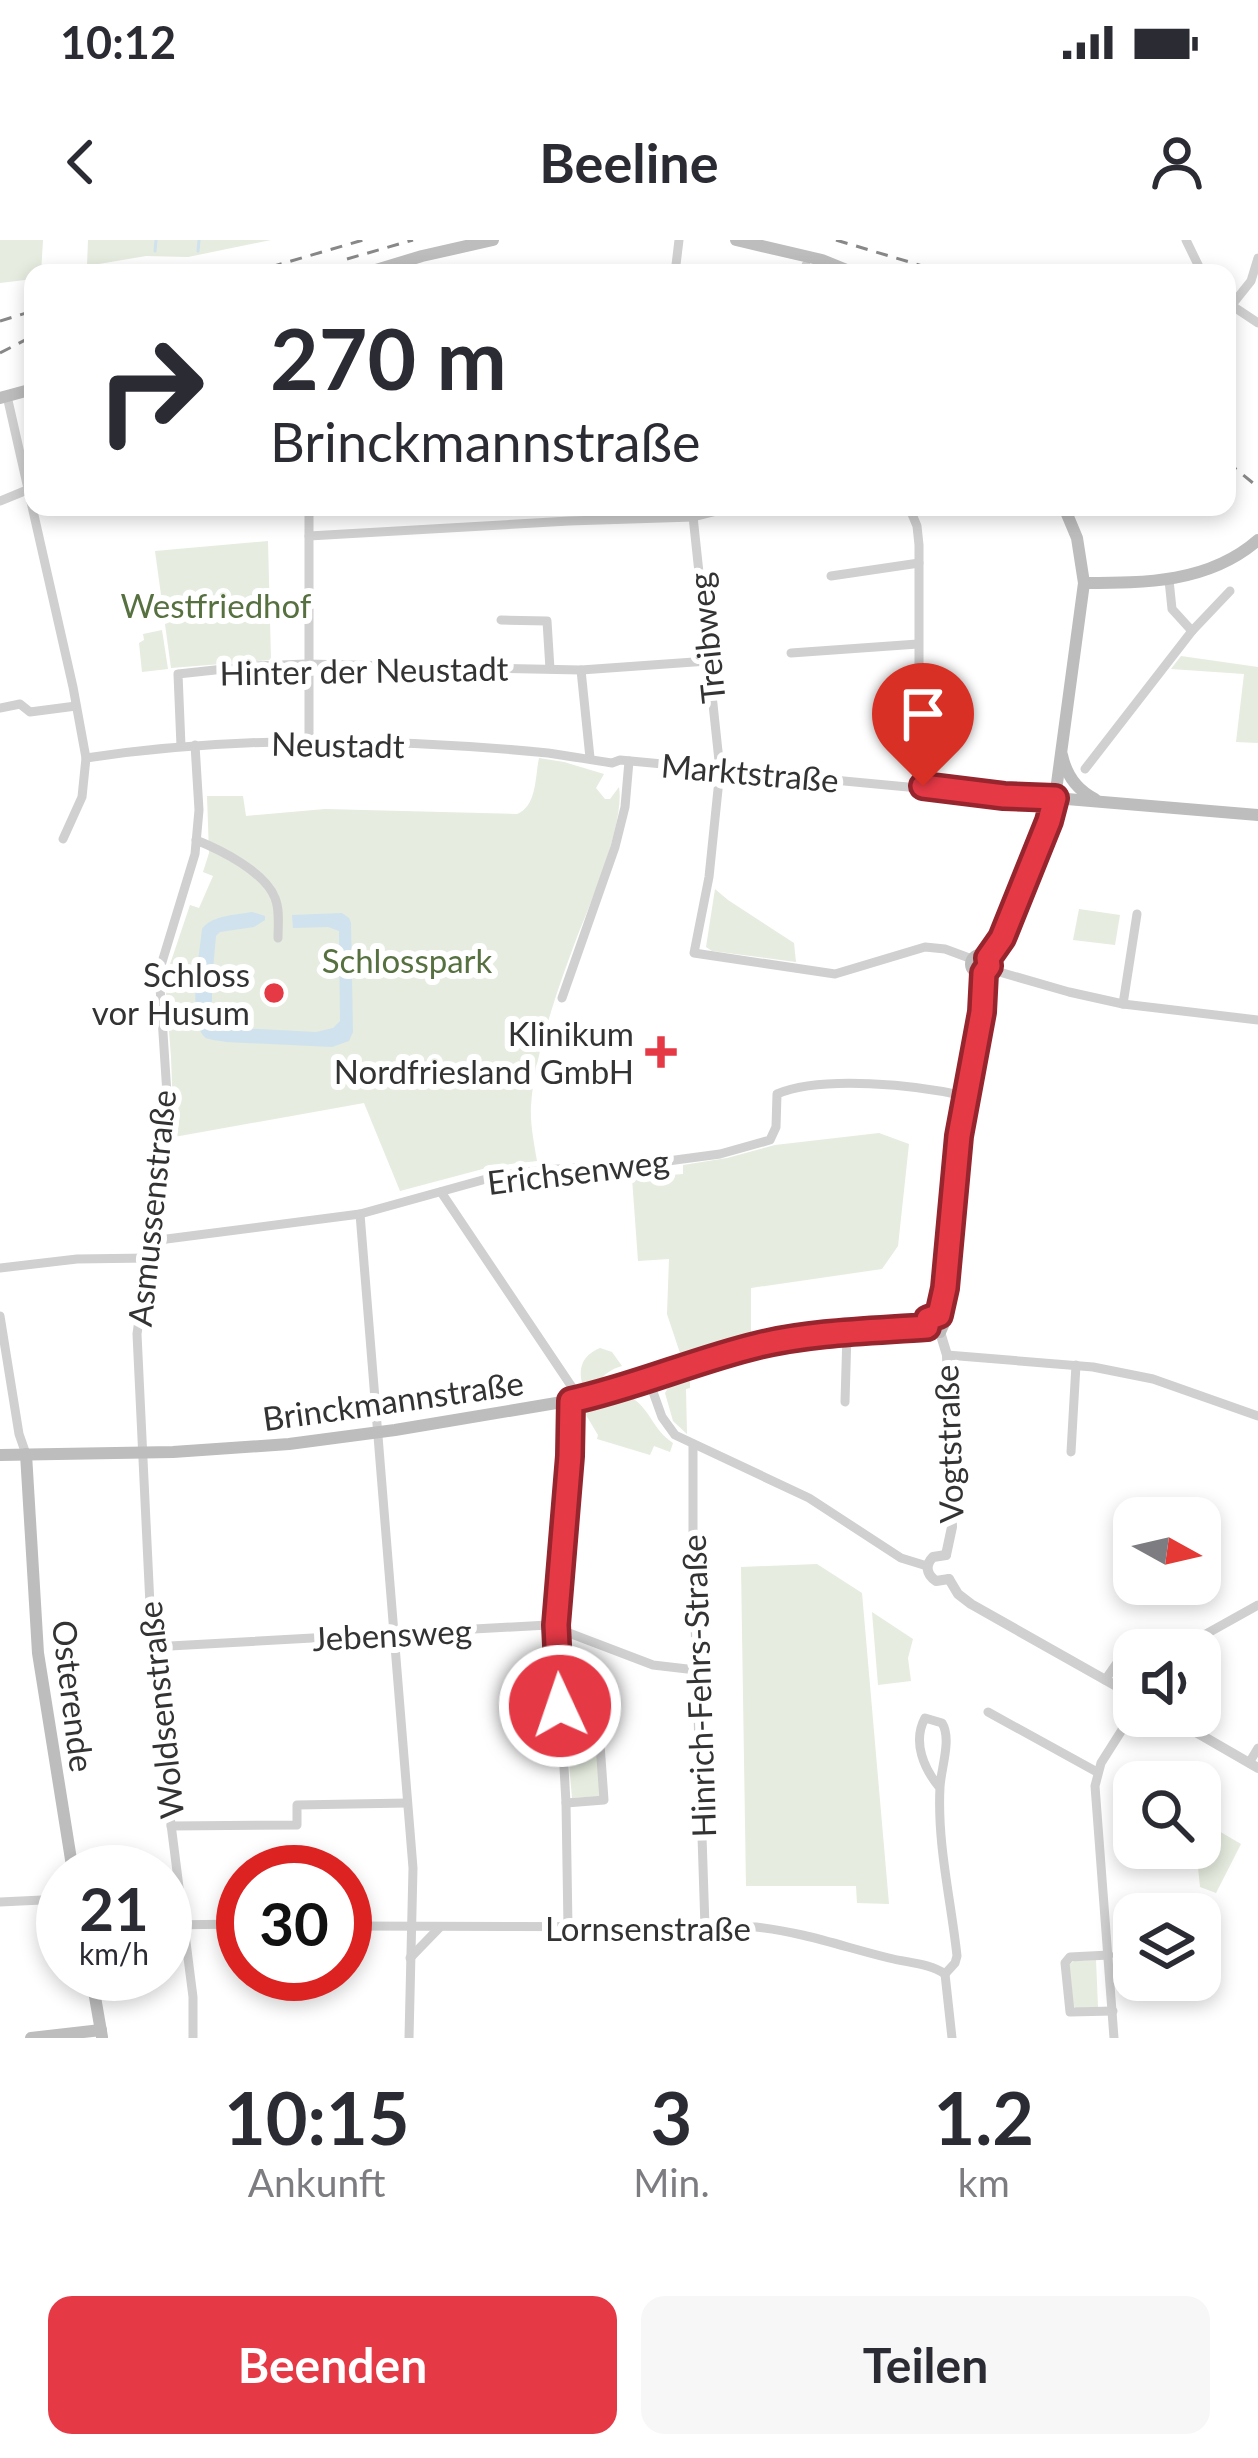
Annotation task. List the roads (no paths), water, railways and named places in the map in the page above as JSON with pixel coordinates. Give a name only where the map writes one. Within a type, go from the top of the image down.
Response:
[{"type":"main road","points":[[396,264],[493,240]]},
{"type":"main road","points":[[736,240],[831,264]]},
{"type":"main road","points":[[934,1329],[945,1321],[939,1315],[956,1163],[987,967],[1055,798],[1084,583],[1068,516]]},
{"type":"main road","points":[[1084,583],[1169,580],[1215,568],[1258,541]]},
{"type":"main road","points":[[1061,750],[1065,767],[1079,787],[1101,802]]},
{"type":"main road","points":[[1055,798],[1258,815]]},
{"type":"main road","points":[[972,959],[975,972],[987,967]]},
{"type":"main road","name":"Brinckmannstraße","points":[[0,1455],[284,1444],[575,1400],[764,1344],[847,1333],[934,1329]]},
{"type":"main road","name":"Osterende","points":[[26,1454],[38,1653],[69,1845]]},
{"type":"main road","points":[[31,2038],[101,2034],[96,2001]]},
{"type":"street","points":[[1236,297],[1247,288],[1258,258]]},
{"type":"street","points":[[4,397],[24,457]]},
{"type":"street","points":[[36,516],[86,758],[82,797],[63,839]]},
{"type":"street","points":[[309,516],[309,741]]},
{"type":"street","points":[[567,516],[568,521]]},
{"type":"street","points":[[309,536],[637,516]]},
{"type":"street","name":"Treibweg","points":[[693,516],[720,770],[710,877],[694,953],[835,974],[925,946],[972,959]]},
{"type":"street","points":[[912,516],[919,563],[923,786]]},
{"type":"street","points":[[832,576],[919,563]]},
{"type":"street","points":[[1169,580],[1172,609],[1192,632]]},
{"type":"street","points":[[1085,769],[1230,591]]},
{"type":"street","name":"Hinter der Neustadt","points":[[501,620],[547,621],[550,669]]},
{"type":"street","points":[[791,653],[919,644]]},
{"type":"street","name":"Hinter der Neustadt","points":[[182,746],[178,674],[308,664],[581,670],[708,661]]},
{"type":"street","points":[[581,670],[590,758]]},
{"type":"street","points":[[0,707],[20,704],[30,712],[76,706]]},
{"type":"street","name":"Neustadt","points":[[86,758],[195,745],[309,741],[590,758]]},
{"type":"street","name":"Asmussenstraße","points":[[141,1452],[137,1334],[167,1112],[160,965],[195,854],[199,810],[195,745]]},
{"type":"street","name":"Marktstraße","points":[[590,758],[1055,798]]},
{"type":"street","points":[[562,998],[615,847],[629,761]]},
{"type":"street","points":[[196,840],[223,851],[268,886],[278,903],[278,938]]},
{"type":"street","points":[[1124,1004],[1137,914]]},
{"type":"street","points":[[987,967],[1124,1004],[1258,1019]]},
{"type":"street","name":"Erichsenweg","points":[[151,1241],[360,1214],[497,1176],[720,1154],[770,1140],[776,1127],[777,1094],[795,1086],[884,1086],[965,1096]]},
{"type":"street","points":[[441,1192],[575,1400],[556,1625],[568,1928]]},
{"type":"street","points":[[360,1214],[413,1868],[410,2038]]},
{"type":"street","points":[[0,1268],[77,1258],[149,1258]]},
{"type":"street","points":[[0,1316],[26,1454]]},
{"type":"street","name":"Vogtstraße","points":[[934,1329],[947,1355],[952,1527],[946,1555]]},
{"type":"street","points":[[845,1402],[847,1333]]},
{"type":"street","points":[[947,1355],[1076,1365],[1153,1379],[1258,1416]]},
{"type":"street","points":[[1071,1452],[1076,1365]]},
{"type":"street","points":[[648,1378],[666,1425],[675,1435],[809,1498],[905,1560],[927,1566]]},
{"type":"street","name":"Hinrich-Fehrs-Straße","points":[[693,1444],[705,1927]]},
{"type":"street","name":"Woldsenstraße","points":[[141,1452],[152,1647],[174,1845]]},
{"type":"street","points":[[927,1566],[933,1557],[946,1555],[955,1566],[949,1580]]},
{"type":"street","points":[[927,1566],[931,1577],[939,1582],[949,1580]]},
{"type":"street","points":[[949,1580],[971,1604],[1113,1684]]},
{"type":"street","points":[[1217,1629],[1258,1605]]},
{"type":"street","name":"Jebensweg","points":[[152,1647],[556,1625],[653,1665],[696,1670]]},
{"type":"street","points":[[1105,1680],[1113,1668]]},
{"type":"street","points":[[988,1712],[1097,1772]]},
{"type":"street","points":[[940,1788],[924,1766],[920,1726],[925,1718],[946,1728],[940,1788],[944,1864],[957,1956],[945,1974],[952,2038]]},
{"type":"street","points":[[1114,2038],[1095,1794],[1097,1772],[1118,1737]]},
{"type":"street","points":[[1204,1737],[1253,1766],[1258,1748]]},
{"type":"street","points":[[563,1747],[600,1744],[604,1800],[566,1803]]},
{"type":"street","points":[[171,1826],[297,1825],[297,1805],[407,1803]]},
{"type":"street","points":[[0,1902],[36,1900]]},
{"type":"street","name":"Lornsenstraße","points":[[372,1926],[756,1928],[798,1933],[937,1968],[945,1974]]},
{"type":"street","points":[[410,1958],[440,1927]]},
{"type":"street","points":[[1109,1955],[1070,1957],[1065,1963],[1070,2012],[1112,2012]]},
{"type":"street","name":"Woldsenstraße","points":[[192,1981],[193,2038]]},
{"type":"water","points":[[252,912],[265,920],[216,936],[212,1019],[221,1026],[238,1028],[316,1032],[333,1028],[340,1021],[339,931],[293,928],[292,915],[342,913],[351,923],[353,1032],[349,1041],[332,1047],[206,1038],[195,1003],[202,929],[218,918]]},
{"type":"waterway","points":[[155,251],[156,240]]},
{"type":"waterway","points":[[198,251],[199,240]]},
{"type":"railway","points":[[281,264],[363,240]]},
{"type":"railway","points":[[347,259],[413,240]]},
{"type":"railway","points":[[836,240],[916,264]]},
{"type":"railway","points":[[0,321],[24,314]]},
{"type":"railway","points":[[0,353],[24,341]]},
{"type":"railway","points":[[1236,469],[1258,487]]},
{"type":"place","name":"Schloss vor Husum","points":[[274,993]]},
{"type":"place","name":"Klinikum Nordfriesland GmbH","points":[[661,1052]]},
{"type":"park label","name":"Westfriedhof","points":[[216,605]]},
{"type":"park label","name":"Schlosspark","points":[[407,960]]}]
